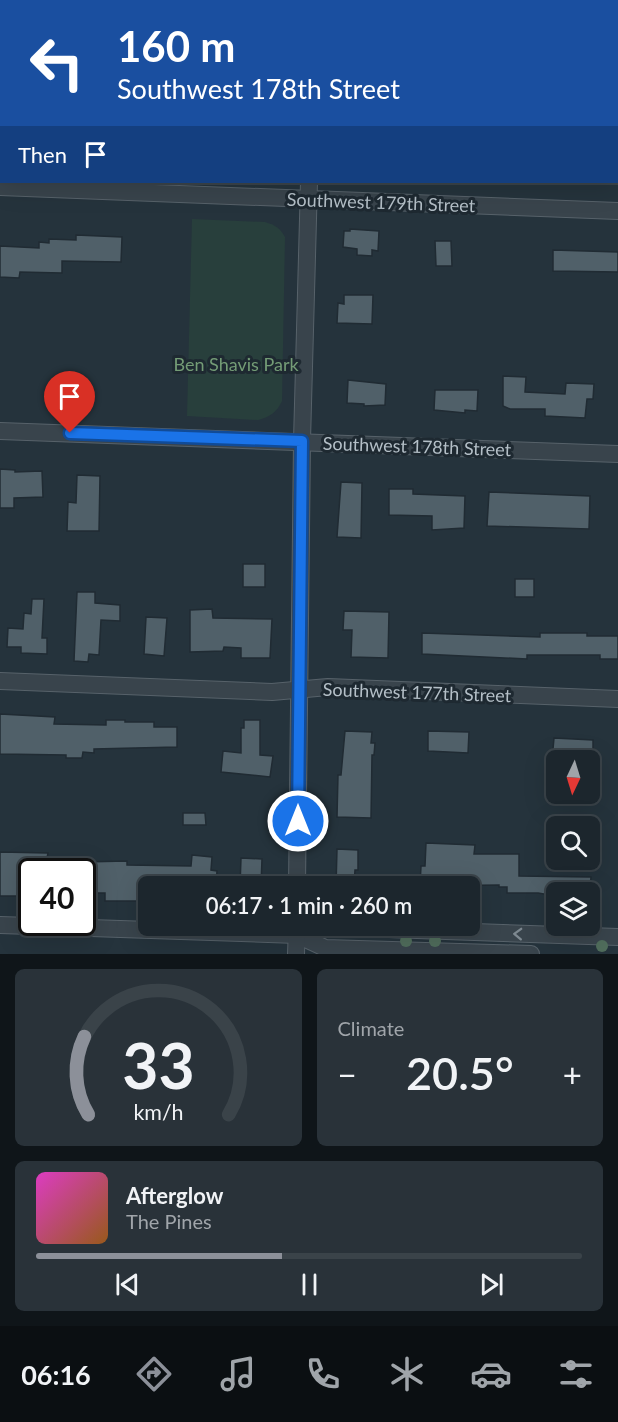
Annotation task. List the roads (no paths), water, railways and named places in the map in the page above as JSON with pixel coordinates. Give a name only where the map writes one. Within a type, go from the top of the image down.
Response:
[{"type":"street","points":[[297,876],[302,441],[309,183]]},
{"type":"street","name":"Southwest 179th Street","points":[[0,187],[618,211]]},
{"type":"street","name":"Southwest 178th Street","points":[[0,431],[618,454]]},
{"type":"street","name":"Southwest 177th Street","points":[[0,681],[272,692],[328,687],[618,699]]},
{"type":"street","points":[[0,925],[138,927]]},
{"type":"street","points":[[480,933],[618,937]]},
{"type":"street","points":[[296,954],[297,936]]},
{"type":"street","points":[[306,936],[325,948],[531,954]]},
{"type":"street","points":[[475,936],[475,953]]},
{"type":"park label","name":"Ben Shavis Park","points":[[236,364]]}]
